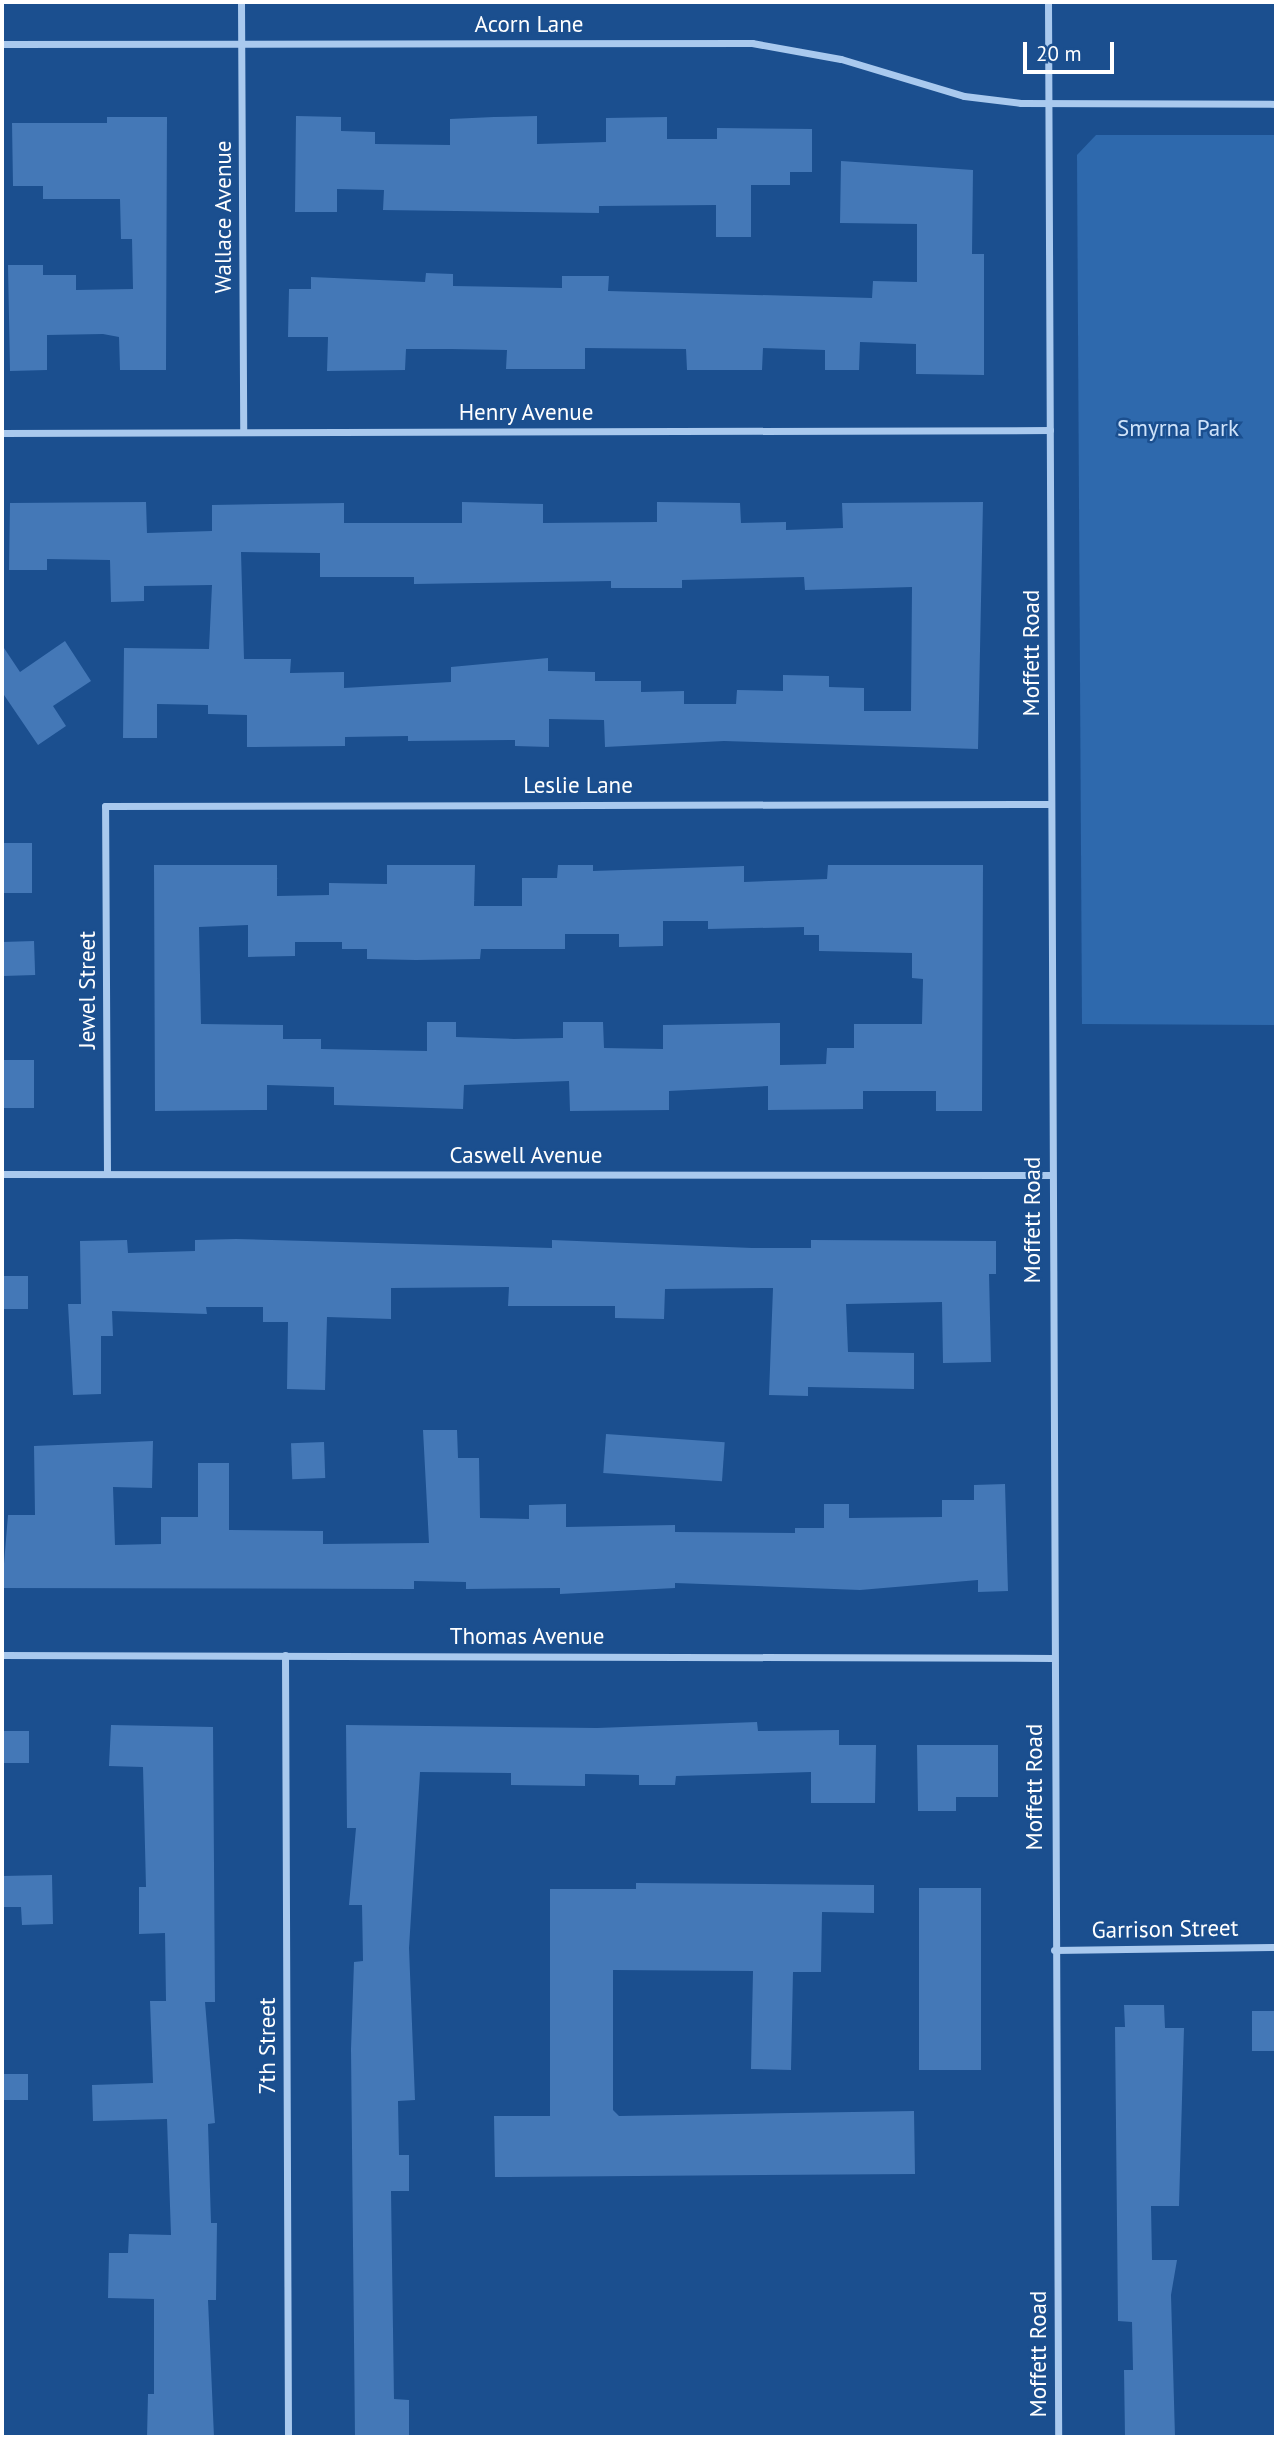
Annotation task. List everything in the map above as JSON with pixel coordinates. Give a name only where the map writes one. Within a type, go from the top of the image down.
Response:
[{"type":"street","name":"Wallace Avenue","points":[[241,2],[243,432]]},
{"type":"street","name":"Moffett Road","points":[[1048,2],[1058,2437]]},
{"type":"street","name":"Acorn Lane","points":[[2,44],[752,43],[841,59],[964,96],[1048,104],[1276,104]]},
{"type":"street","name":"Henry Avenue","points":[[2,433],[1050,430]]},
{"type":"street","name":"Leslie Lane","points":[[105,806],[1050,804]]},
{"type":"street","name":"Jewel Street","points":[[105,806],[107,1174]]},
{"type":"street","name":"Caswell Avenue","points":[[2,1174],[1051,1175]]},
{"type":"street","name":"Thomas Avenue","points":[[2,1655],[1053,1658]]},
{"type":"street","name":"7th Street","points":[[285,1655],[288,2437]]},
{"type":"street","name":"Garrison Street","points":[[1054,1950],[1276,1947]]},
{"type":"green space","name":"Smyrna Park","points":[[1096,135],[1276,135],[1276,1025],[1082,1024],[1077,155]]},
{"type":"building","points":[[296,116],[341,117],[341,131],[375,132],[375,144],[450,145],[450,119],[494,117],[537,116],[537,144],[606,142],[606,118],[667,117],[667,139],[717,139],[717,128],[812,129],[812,172],[790,172],[790,185],[751,185],[751,237],[716,237],[716,205],[599,206],[599,213],[383,210],[384,190],[337,189],[337,212],[295,212]]},
{"type":"building","points":[[107,117],[167,117],[166,370],[120,370],[119,337],[103,334],[47,335],[47,370],[10,371],[8,265],[43,265],[43,275],[76,275],[76,290],[133,289],[132,239],[121,239],[120,199],[43,199],[43,186],[13,186],[12,123],[107,123]]},
{"type":"building","points":[[841,161],[973,170],[972,254],[984,254],[984,375],[916,374],[916,344],[860,342],[859,370],[825,370],[825,350],[763,348],[762,370],[687,370],[686,349],[585,348],[585,369],[506,369],[507,350],[406,349],[405,370],[327,371],[328,337],[288,337],[289,289],[311,289],[311,277],[425,282],[426,273],[453,274],[453,286],[562,288],[562,276],[609,276],[608,291],[872,298],[873,281],[917,282],[917,224],[840,223]]},
{"type":"building","points":[[146,502],[147,533],[212,531],[212,505],[344,503],[344,523],[462,523],[462,502],[543,504],[543,523],[657,522],[657,502],[740,503],[741,523],[786,522],[786,530],[843,528],[842,503],[983,502],[978,749],[724,741],[605,747],[604,720],[549,719],[549,747],[515,746],[515,740],[408,741],[408,736],[345,737],[345,746],[247,747],[247,715],[208,714],[208,705],[157,704],[157,738],[123,738],[124,648],[209,649],[212,585],[144,586],[144,601],[111,602],[110,560],[47,559],[47,570],[9,570],[10,503]],"holes":[[[241,552],[320,553],[320,577],[414,577],[414,584],[611,581],[611,588],[682,588],[682,580],[804,577],[805,590],[912,587],[911,711],[864,711],[864,688],[829,687],[829,676],[783,675],[783,691],[737,690],[736,704],[684,704],[684,691],[641,692],[641,681],[595,681],[595,672],[548,671],[548,658],[451,667],[451,682],[344,688],[344,672],[290,673],[291,659],[244,659]]]},
{"type":"building","points":[[65,641],[91,681],[53,706],[66,726],[38,745],[2,692],[2,645],[20,672]]},
{"type":"building","points":[[2,843],[32,843],[32,893],[2,893]]},
{"type":"building","points":[[154,865],[277,865],[277,896],[329,895],[329,883],[387,884],[387,865],[475,865],[474,906],[522,906],[522,878],[557,878],[558,865],[593,865],[593,871],[744,866],[744,882],[827,879],[828,865],[983,865],[982,1111],[936,1111],[936,1091],[863,1091],[863,1109],[768,1110],[768,1086],[669,1091],[669,1110],[570,1111],[569,1081],[464,1085],[463,1109],[334,1105],[334,1087],[267,1085],[267,1110],[155,1111]],"holes":[[[663,921],[708,921],[708,929],[804,927],[804,935],[819,935],[819,951],[912,953],[912,978],[923,979],[922,1024],[854,1024],[854,1048],[827,1048],[826,1064],[780,1065],[780,1023],[663,1025],[663,1049],[604,1048],[603,1022],[563,1022],[563,1038],[514,1039],[456,1037],[456,1022],[427,1022],[427,1051],[321,1049],[321,1039],[283,1039],[283,1025],[201,1024],[199,927],[248,925],[248,957],[295,956],[295,942],[342,942],[342,949],[367,949],[367,959],[416,960],[480,959],[481,949],[565,949],[565,934],[619,934],[619,947],[663,946]]]},
{"type":"building","points":[[34,941],[35,975],[3,976],[2,942]]},
{"type":"building","points":[[2,1060],[34,1060],[34,1108],[2,1108]]},
{"type":"building","points":[[127,1240],[128,1253],[195,1251],[195,1240],[552,1248],[552,1240],[752,1248],[811,1248],[811,1240],[996,1241],[996,1274],[989,1274],[991,1362],[943,1363],[942,1302],[846,1304],[848,1352],[914,1353],[914,1389],[808,1387],[808,1396],[769,1395],[773,1288],[665,1289],[664,1319],[615,1318],[615,1306],[508,1306],[509,1287],[391,1288],[391,1319],[327,1317],[325,1390],[287,1389],[288,1322],[263,1322],[263,1307],[206,1307],[207,1314],[112,1311],[113,1336],[101,1336],[101,1394],[73,1395],[68,1304],[81,1304],[80,1241]]},
{"type":"building","points":[[2,1276],[28,1276],[28,1309],[2,1309]]},
{"type":"building","points":[[423,1430],[457,1430],[458,1458],[479,1458],[480,1518],[529,1519],[529,1505],[566,1504],[566,1527],[675,1525],[675,1532],[795,1533],[795,1528],[824,1528],[824,1504],[849,1504],[849,1518],[942,1517],[942,1500],[974,1500],[974,1485],[1005,1484],[1008,1591],[978,1592],[978,1580],[860,1590],[675,1583],[675,1588],[560,1594],[560,1588],[466,1589],[466,1582],[414,1581],[414,1589],[2,1588],[8,1515],[35,1515],[34,1446],[153,1441],[152,1488],[113,1487],[115,1545],[161,1544],[161,1517],[198,1517],[198,1463],[229,1463],[229,1530],[323,1531],[323,1544],[429,1543]]},
{"type":"building","points":[[606,1434],[725,1442],[722,1481],[603,1473]]},
{"type":"building","points":[[324,1442],[325,1478],[292,1479],[291,1443]]},
{"type":"building","points":[[757,1722],[758,1731],[839,1730],[839,1745],[876,1745],[875,1803],[811,1803],[811,1772],[676,1776],[675,1785],[639,1785],[639,1775],[585,1774],[585,1786],[511,1785],[511,1773],[420,1772],[409,1948],[415,2100],[398,2101],[399,2155],[409,2155],[409,2191],[391,2191],[394,2399],[409,2400],[409,2437],[355,2437],[351,2049],[354,1962],[363,1961],[362,1905],[349,1905],[356,1828],[347,1828],[346,1725],[597,1728]]},
{"type":"building","points":[[111,1725],[213,1727],[215,2002],[205,2002],[215,2123],[208,2124],[211,2223],[217,2223],[216,2300],[208,2300],[214,2437],[147,2437],[148,2394],[154,2394],[154,2299],[108,2298],[109,2253],[128,2253],[129,2234],[171,2235],[167,2119],[93,2121],[92,2085],[153,2083],[150,2001],[166,2001],[165,1933],[139,1934],[139,1887],[146,1887],[143,1767],[109,1766]]},
{"type":"building","points":[[2,1731],[29,1731],[29,1763],[2,1763]]},
{"type":"building","points":[[917,1745],[998,1745],[998,1797],[956,1797],[956,1811],[918,1811]]},
{"type":"building","points":[[52,1875],[53,1924],[22,1925],[21,1907],[2,1907],[2,1876]]},
{"type":"building","points":[[636,1883],[874,1885],[874,1913],[822,1912],[821,1972],[793,1972],[791,2070],[751,2069],[753,1971],[613,1970],[613,2110],[619,2116],[914,2111],[915,2174],[495,2177],[494,2116],[550,2116],[550,1889],[636,1889]]},
{"type":"building","points":[[919,1888],[981,1888],[981,2070],[919,2070]]},
{"type":"building","points":[[1124,2005],[1164,2005],[1165,2028],[1184,2028],[1179,2206],[1151,2206],[1152,2260],[1177,2260],[1171,2295],[1175,2437],[1125,2437],[1124,2370],[1133,2370],[1132,2322],[1118,2321],[1115,2027],[1125,2027]]},
{"type":"building","points":[[1252,2011],[1276,2011],[1276,2051],[1252,2051]]},
{"type":"building","points":[[2,2074],[28,2074],[28,2100],[2,2100]]}]
